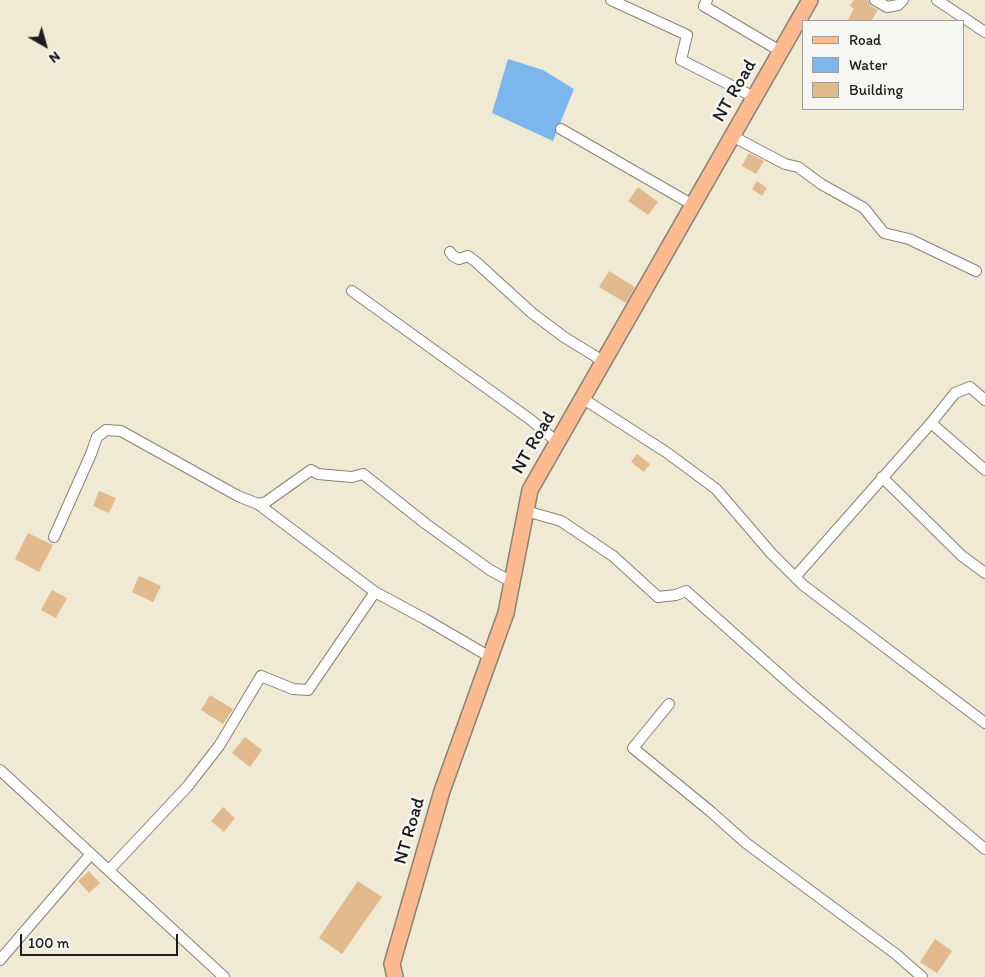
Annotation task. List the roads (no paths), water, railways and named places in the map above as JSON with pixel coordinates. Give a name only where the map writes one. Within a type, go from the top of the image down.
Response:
[{"type":"main road","name":"NT Road","points":[[395,977],[392,964],[442,791],[506,613],[530,490],[810,0]]},
{"type":"street","points":[[611,0],[687,35],[680,60],[754,97]]},
{"type":"street","points":[[707,0],[704,6],[780,51]]},
{"type":"street","points":[[875,0],[887,7],[898,6],[903,0]]},
{"type":"street","points":[[937,0],[985,32]]},
{"type":"street","points":[[561,129],[693,205]]},
{"type":"street","points":[[732,136],[785,164],[798,167],[821,184],[864,208],[884,233],[909,239],[976,271]]},
{"type":"street","points":[[450,252],[453,256],[460,259],[468,256],[532,312],[564,337],[603,361]]},
{"type":"street","points":[[352,291],[531,420],[557,442]]},
{"type":"street","points":[[795,577],[931,423],[955,393],[970,387],[985,400]]},
{"type":"street","points":[[582,398],[666,452],[716,489],[771,553],[803,585],[985,723]]},
{"type":"street","points":[[931,423],[985,470]]},
{"type":"street","points":[[54,537],[97,437],[106,430],[121,431],[238,496],[258,504],[375,592],[490,657]]},
{"type":"street","points":[[258,504],[266,502],[311,470],[318,474],[352,477],[363,474],[426,524],[490,570],[512,582]]},
{"type":"street","points":[[882,477],[962,556],[985,573]]},
{"type":"street","points":[[526,511],[561,521],[613,556],[658,597],[686,592],[985,849]]},
{"type":"street","points":[[109,870],[188,787],[219,746],[261,676],[293,689],[308,690],[375,592]]},
{"type":"street","points":[[669,704],[633,748],[746,843],[896,955],[922,977]]},
{"type":"street","points":[[0,770],[224,977]]},
{"type":"street","points":[[0,960],[91,854]]},
{"type":"water","points":[[508,59],[543,70],[574,89],[553,141],[492,113]]}]
